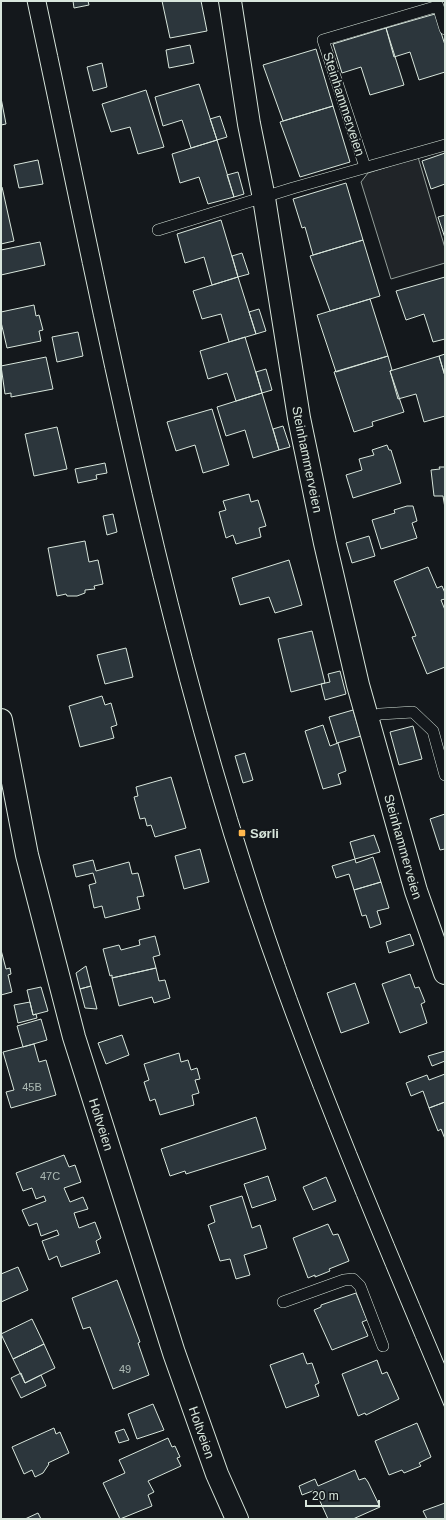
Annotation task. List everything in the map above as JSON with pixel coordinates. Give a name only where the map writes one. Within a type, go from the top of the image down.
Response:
[{"type":"street","name":"Steinhammerveien","points":[[230,1],[249,124],[264,198],[299,418],[325,543],[358,685],[416,891],[445,973]]},
{"type":"street","name":"Holtveien","points":[[1,720],[9,814],[27,855],[59,979],[106,1141],[174,1353],[217,1474],[237,1519]]},
{"type":"lane","name":"Steinhammerveien","points":[[364,167],[323,40],[438,6],[445,28]]},
{"type":"lane","name":"Steinhammerveien","points":[[158,230],[364,167],[445,145]]},
{"type":"lane","points":[[368,718],[380,714],[413,712],[432,731],[445,775]]},
{"type":"lane","points":[[283,1302],[344,1280],[353,1279],[360,1286],[383,1346]]},
{"type":"shaded area","points":[[418,157],[445,248],[445,263],[391,279],[361,182],[368,173]]},
{"type":"building","points":[[73,1],[88,1],[89,5],[74,8]]},
{"type":"building","points":[[162,1],[201,1],[207,31],[170,38]]},
{"type":"building","points":[[435,14],[445,45],[445,72],[419,80],[410,52],[394,57],[386,28]]},
{"type":"building","points":[[386,28],[404,85],[370,95],[361,67],[342,73],[333,44]]},
{"type":"building","points":[[190,45],[194,63],[169,68],[166,50]]},
{"type":"building","points":[[316,49],[333,106],[283,121],[263,65]]},
{"type":"building","points":[[102,63],[107,87],[93,91],[87,67]]},
{"type":"building","points":[[199,84],[217,140],[191,148],[182,120],[163,126],[155,97]]},
{"type":"building","points":[[146,90],[164,147],[138,154],[130,127],[111,132],[102,104]]},
{"type":"building","points":[[1,98],[6,124],[1,125]]},
{"type":"building","points":[[333,106],[350,162],[300,177],[280,122]]},
{"type":"building","points":[[220,116],[227,137],[217,140],[210,119]]},
{"type":"building","points":[[217,140],[234,197],[208,204],[199,177],[180,183],[172,154]]},
{"type":"building","points":[[445,153],[445,184],[431,189],[422,161]]},
{"type":"building","points":[[38,160],[43,184],[19,188],[14,165]]},
{"type":"building","points":[[238,172],[244,194],[234,197],[227,175]]},
{"type":"building","points":[[346,183],[363,240],[313,255],[305,227],[302,228],[293,199]]},
{"type":"building","points":[[1,187],[14,241],[1,244]]},
{"type":"building","points":[[445,215],[445,238],[438,217]]},
{"type":"building","points":[[221,220],[238,277],[212,285],[204,257],[185,263],[177,234]]},
{"type":"building","points":[[363,240],[380,296],[330,311],[310,256]]},
{"type":"building","points":[[40,242],[45,265],[1,275],[1,250]]},
{"type":"building","points":[[242,253],[249,274],[238,277],[232,256]]},
{"type":"building","points":[[238,277],[256,334],[229,342],[221,314],[202,319],[193,291]]},
{"type":"building","points":[[445,277],[445,339],[433,342],[424,314],[406,320],[396,291]]},
{"type":"building","points":[[370,299],[388,356],[336,372],[317,315]]},
{"type":"building","points":[[34,305],[36,316],[39,315],[43,330],[39,331],[41,341],[7,348],[1,322],[1,312]]},
{"type":"building","points":[[259,309],[266,331],[256,334],[249,312]]},
{"type":"building","points":[[78,332],[83,356],[57,362],[52,337]]},
{"type":"building","points":[[245,337],[262,393],[236,401],[227,373],[208,379],[200,351]]},
{"type":"building","points":[[445,354],[445,376],[439,356]]},
{"type":"building","points":[[388,356],[392,370],[390,371],[404,412],[372,422],[373,426],[354,432],[334,372]]},
{"type":"building","points":[[439,356],[445,376],[445,416],[424,422],[416,394],[398,399],[390,371]]},
{"type":"building","points":[[46,357],[53,389],[11,397],[11,393],[5,394],[1,366]]},
{"type":"building","points":[[266,369],[272,390],[262,393],[256,372]]},
{"type":"building","points":[[262,393],[279,450],[253,458],[245,430],[226,436],[217,407]]},
{"type":"building","points":[[212,409],[229,465],[203,473],[195,445],[176,451],[167,422]]},
{"type":"building","points":[[283,426],[290,447],[279,450],[273,429]]},
{"type":"building","points":[[57,427],[67,469],[34,476],[25,434]]},
{"type":"building","points":[[387,445],[389,450],[391,450],[401,483],[353,498],[346,475],[362,470],[359,459],[374,455],[372,450]]},
{"type":"building","points":[[105,463],[107,473],[96,475],[97,479],[78,483],[75,469]]},
{"type":"building","points":[[439,467],[445,467],[445,508],[443,496],[434,496],[431,470],[440,469]]},
{"type":"building","points":[[249,494],[251,502],[258,500],[266,526],[259,528],[261,537],[236,544],[233,535],[226,538],[219,512],[226,510],[223,501]]},
{"type":"building","points":[[407,506],[413,506],[417,521],[412,523],[417,538],[381,549],[372,520],[395,513],[394,510]]},
{"type":"building","points":[[113,514],[117,532],[107,535],[103,516]]},
{"type":"building","points":[[369,536],[375,556],[352,563],[346,543]]},
{"type":"building","points":[[85,541],[89,562],[98,560],[103,584],[94,586],[95,589],[85,590],[85,593],[77,596],[67,596],[66,594],[57,596],[48,548]]},
{"type":"building","points":[[289,560],[302,605],[275,613],[269,597],[240,605],[232,578]]},
{"type":"building","points":[[428,567],[437,588],[442,586],[445,593],[445,599],[441,600],[445,610],[445,667],[427,674],[412,637],[416,636],[394,581]]},
{"type":"building","points":[[312,631],[325,683],[291,692],[278,639]]},
{"type":"building","points":[[126,648],[133,677],[105,684],[97,655]]},
{"type":"building","points":[[340,671],[346,694],[325,700],[321,684],[330,682],[328,674]]},
{"type":"building","points":[[102,696],[105,705],[111,703],[117,725],[111,727],[114,738],[80,747],[69,706]]},
{"type":"building","points":[[353,710],[361,736],[337,743],[329,717]]},
{"type":"building","points":[[323,725],[330,746],[338,743],[346,771],[338,774],[341,784],[323,789],[305,731]]},
{"type":"building","points":[[413,726],[422,759],[399,765],[390,732]]},
{"type":"building","points":[[245,753],[253,780],[243,783],[235,756]]},
{"type":"building","points":[[171,777],[186,828],[155,837],[151,825],[147,826],[145,818],[140,819],[134,797],[138,796],[136,787]]},
{"type":"building","points":[[445,814],[445,849],[440,850],[430,819]]},
{"type":"building","points":[[374,835],[380,852],[355,859],[350,842]]},
{"type":"building","points":[[200,849],[209,882],[184,889],[175,856]]},
{"type":"building","points":[[373,857],[381,882],[354,890],[349,874],[336,878],[332,866],[355,859],[356,863]]},
{"type":"building","points":[[93,860],[96,871],[129,862],[132,874],[138,873],[144,896],[137,897],[140,909],[105,918],[102,906],[94,908],[89,885],[96,883],[93,873],[76,877],[73,865]]},
{"type":"building","points":[[381,882],[389,908],[377,911],[381,924],[370,928],[366,915],[362,916],[354,890]]},
{"type":"building","points":[[410,934],[414,945],[389,953],[386,942]]},
{"type":"building","points":[[155,936],[160,955],[153,957],[156,968],[112,978],[112,975],[110,976],[103,949],[119,945],[121,950],[140,945],[139,940]]},
{"type":"building","points":[[1,950],[6,969],[10,968],[11,974],[8,975],[12,992],[1,995]]},
{"type":"building","points":[[86,966],[91,986],[80,989],[76,973]]},
{"type":"building","points":[[156,968],[159,981],[165,980],[170,998],[154,1003],[152,997],[119,1006],[112,978]]},
{"type":"building","points":[[410,974],[415,988],[419,987],[425,1002],[421,1004],[427,1023],[400,1033],[382,984]]},
{"type":"building","points":[[355,983],[369,1023],[341,1033],[327,993]]},
{"type":"building","points":[[91,986],[97,1009],[85,1008],[80,989]]},
{"type":"building","points":[[41,987],[48,1011],[33,1015],[27,990]]},
{"type":"building","points":[[30,1002],[33,1015],[36,1014],[37,1018],[18,1023],[14,1005]]},
{"type":"building","points":[[41,1019],[47,1040],[23,1047],[17,1026]]},
{"type":"building","points":[[122,1035],[129,1055],[106,1064],[98,1043]]},
{"type":"building","points":[[34,1044],[39,1062],[46,1060],[56,1095],[11,1108],[6,1092],[14,1090],[3,1052]]},
{"type":"building","points":[[445,1051],[445,1061],[432,1066],[428,1056]]},
{"type":"building","points":[[179,1053],[181,1062],[188,1060],[191,1070],[197,1068],[200,1079],[195,1080],[199,1093],[192,1095],[194,1105],[160,1115],[155,1099],[150,1101],[144,1082],[149,1080],[144,1064]]},
{"type":"building","points":[[445,1074],[445,1102],[429,1108],[423,1091],[411,1096],[406,1083],[427,1075],[429,1080]]},
{"type":"building","points":[[445,1102],[445,1139],[441,1129],[438,1131],[429,1108]]},
{"type":"building","points":[[256,1117],[266,1149],[186,1174],[185,1171],[170,1176],[161,1149]]},
{"type":"building","points":[[64,1155],[69,1167],[75,1165],[81,1182],[64,1188],[70,1202],[83,1197],[88,1209],[74,1213],[79,1228],[95,1222],[101,1238],[96,1241],[100,1253],[61,1267],[57,1256],[49,1260],[42,1241],[59,1235],[57,1230],[41,1236],[37,1223],[29,1226],[22,1210],[46,1201],[44,1196],[36,1199],[32,1188],[23,1191],[16,1173]]},
{"type":"building","points":[[268,1176],[276,1200],[252,1208],[244,1184]]},
{"type":"building","points":[[326,1177],[336,1201],[313,1210],[303,1187]]},
{"type":"building","points":[[242,1196],[252,1228],[260,1225],[267,1248],[244,1255],[250,1275],[236,1279],[230,1259],[220,1261],[208,1225],[215,1222],[210,1206]]},
{"type":"building","points":[[328,1224],[333,1235],[338,1234],[349,1261],[329,1269],[330,1271],[308,1278],[293,1238]]},
{"type":"building","points":[[18,1267],[28,1290],[1,1302],[1,1274]]},
{"type":"building","points":[[117,1280],[140,1342],[138,1343],[149,1375],[113,1389],[90,1327],[83,1329],[72,1298]]},
{"type":"building","points":[[356,1293],[367,1320],[362,1322],[368,1336],[332,1350],[314,1310],[321,1307],[321,1305]]},
{"type":"building","points":[[32,1319],[44,1344],[13,1359],[1,1334]]},
{"type":"building","points":[[44,1344],[55,1368],[25,1383],[13,1359]]},
{"type":"building","points":[[303,1353],[307,1364],[312,1363],[319,1383],[315,1385],[319,1396],[286,1408],[270,1365]]},
{"type":"building","points":[[377,1360],[382,1374],[387,1372],[399,1399],[366,1415],[365,1413],[358,1416],[342,1374]]},
{"type":"building","points":[[21,1373],[25,1383],[41,1375],[46,1386],[21,1398],[11,1378]]},
{"type":"building","points":[[153,1404],[164,1430],[137,1439],[128,1414]]},
{"type":"building","points":[[417,1423],[431,1457],[419,1463],[421,1466],[404,1473],[402,1470],[389,1475],[375,1441]]},
{"type":"building","points":[[54,1428],[56,1434],[60,1432],[69,1453],[48,1463],[49,1464],[43,1473],[35,1477],[32,1470],[24,1474],[12,1447]]},
{"type":"building","points":[[124,1429],[129,1440],[119,1443],[115,1432]]},
{"type":"building","points":[[168,1438],[172,1447],[175,1446],[180,1457],[177,1458],[181,1466],[148,1481],[154,1492],[148,1495],[152,1506],[120,1519],[103,1483],[125,1473],[119,1460]]},
{"type":"building","points":[[355,1470],[359,1480],[365,1478],[368,1482],[380,1507],[353,1519],[328,1519],[315,1490],[302,1495],[299,1486],[315,1479],[318,1486]]},
{"type":"building","points":[[445,1503],[445,1519],[427,1519],[423,1511]]},
{"type":"building","points":[[38,1513],[41,1519],[25,1519]]},
{"type":"tram line","points":[[27,1],[116,421],[166,629],[224,836],[273,981],[300,1053],[356,1195],[445,1408]]},
{"type":"tram line","points":[[46,1],[116,330],[165,548],[192,656],[222,764],[254,871],[320,1059],[344,1121],[445,1365]]},
{"type":"place","name":"Sørli","points":[[242,833]]}]
